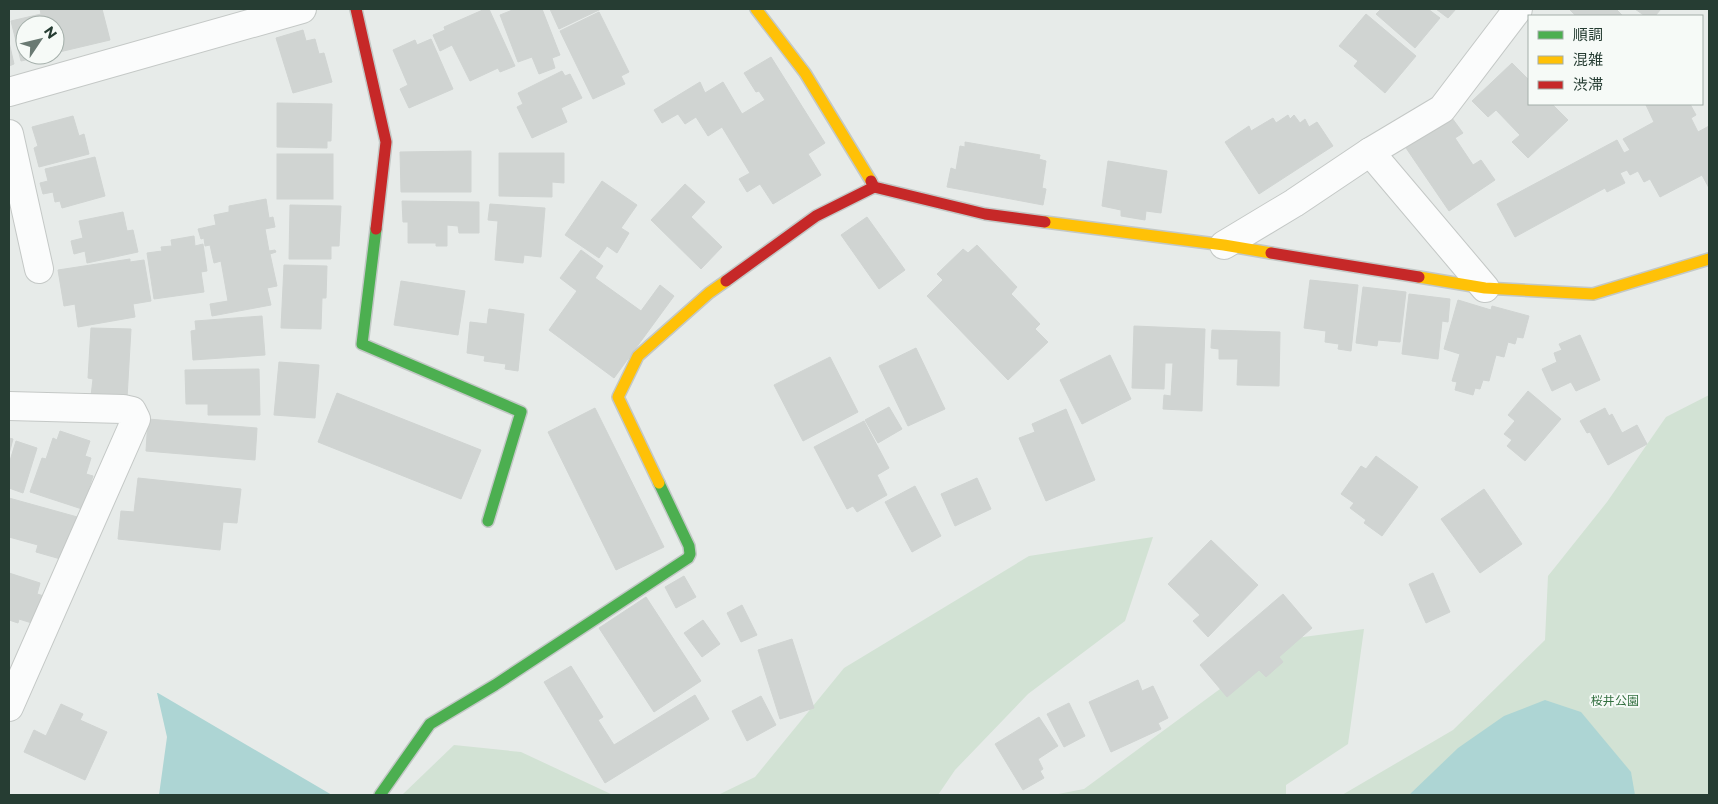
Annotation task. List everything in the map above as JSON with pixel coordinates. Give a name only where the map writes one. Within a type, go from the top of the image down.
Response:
[{"type":"street","points":[[9,92],[302,9]]},
{"type":"street","points":[[356,9],[386,142],[362,344],[521,412],[488,521]]},
{"type":"street","points":[[756,9],[805,73],[874,187]]},
{"type":"street","points":[[1224,245],[1294,204],[1370,152],[1442,109],[1518,9]]},
{"type":"street","points":[[9,134],[39,269]]},
{"type":"street","points":[[1370,152],[1485,288]]},
{"type":"street","points":[[380,795],[430,724],[495,685],[688,558],[690,554],[689,546],[618,397],[638,356],[709,293],[816,216],[874,187],[984,214],[1224,245],[1485,288],[1593,294],[1709,259]]},
{"type":"street","points":[[9,406],[123,409],[132,411],[136,419],[9,707]]},
{"type":"green space","name":"桜井公園","points":[[1709,395],[1709,795],[1342,795],[1453,730],[1545,640],[1548,576],[1607,502],[1666,417]]},
{"type":"green space","points":[[1153,537],[1125,621],[1028,694],[955,770],[938,795],[718,795],[755,777],[844,668],[1029,556]]},
{"type":"green space","points":[[1364,629],[1348,744],[1286,785],[1286,795],[1053,795],[1084,789],[1288,639]]},
{"type":"green space","points":[[454,745],[521,752],[613,795],[402,795]]},
{"type":"water","points":[[157,693],[332,795],[159,795],[167,737]]},
{"type":"water","points":[[1545,700],[1581,712],[1631,772],[1635,795],[1409,795],[1458,748],[1504,716]]},
{"type":"building","points":[[40,9],[102,9],[110,40],[65,51],[65,15],[37,15],[41,14]]},
{"type":"building","points":[[489,9],[515,66],[500,72],[498,68],[470,81],[452,45],[440,51],[433,35],[445,30],[444,27]]},
{"type":"building","points":[[515,9],[542,9],[560,55],[552,58],[555,68],[539,74],[532,57],[518,62],[500,15]]},
{"type":"building","points":[[550,9],[601,9],[559,29]]},
{"type":"building","points":[[1381,9],[1428,9],[1440,18],[1415,48],[1376,14]]},
{"type":"building","points":[[1436,9],[1456,9],[1448,18]]},
{"type":"building","points":[[1569,9],[1616,9],[1622,15],[1575,15]]},
{"type":"building","points":[[1635,9],[1661,9],[1656,15],[1644,15]]},
{"type":"building","points":[[599,12],[629,72],[621,76],[625,84],[593,99],[560,31]]},
{"type":"building","points":[[1366,14],[1416,56],[1385,93],[1354,66],[1358,61],[1339,46]]},
{"type":"building","points":[[15,20],[15,37],[11,21]]},
{"type":"building","points":[[303,30],[306,41],[315,39],[319,54],[324,53],[332,82],[293,93],[276,38]]},
{"type":"building","points":[[431,39],[453,89],[409,108],[400,89],[408,85],[393,50],[415,40],[417,45]]},
{"type":"building","points":[[9,42],[14,64],[9,66]]},
{"type":"building","points":[[771,57],[825,143],[808,154],[821,175],[773,204],[760,184],[747,192],[739,179],[750,173],[722,127],[708,136],[696,117],[685,124],[678,114],[662,123],[654,110],[700,82],[705,93],[723,82],[742,114],[765,100],[759,91],[756,92],[744,73]]},
{"type":"building","points":[[1512,63],[1528,79],[1528,105],[1553,105],[1568,120],[1528,158],[1512,142],[1520,135],[1496,110],[1488,117],[1472,101]]},
{"type":"building","points":[[562,71],[565,76],[570,74],[582,98],[561,108],[567,122],[532,138],[517,107],[523,104],[518,93]]},
{"type":"building","points":[[277,103],[332,104],[331,141],[327,141],[327,148],[277,147]]},
{"type":"building","points":[[1646,105],[1691,105],[1696,115],[1691,118],[1698,132],[1709,126],[1709,188],[1702,175],[1660,197],[1650,179],[1644,182],[1638,171],[1630,175],[1627,170],[1620,173],[1625,183],[1607,192],[1605,188],[1515,237],[1497,204],[1617,140],[1624,153],[1630,150],[1623,139],[1654,122]]},
{"type":"building","points":[[1449,114],[1463,133],[1455,138],[1473,165],[1481,160],[1495,180],[1449,211],[1404,145]]},
{"type":"building","points":[[1288,115],[1290,119],[1294,115],[1300,123],[1305,119],[1309,127],[1317,122],[1333,146],[1259,194],[1225,142],[1249,126],[1251,131],[1273,118],[1276,123]]},
{"type":"building","points":[[73,116],[79,136],[84,134],[89,154],[39,167],[34,148],[38,146],[32,127]]},
{"type":"building","points":[[965,142],[1040,155],[1039,159],[1046,161],[1042,188],[1046,189],[1043,205],[947,187],[951,168],[956,170],[960,146],[965,147]]},
{"type":"building","points":[[471,151],[471,192],[401,192],[400,152]]},
{"type":"building","points":[[499,153],[564,153],[564,183],[552,182],[552,197],[499,196]]},
{"type":"building","points":[[277,154],[333,154],[333,199],[277,199]]},
{"type":"building","points":[[95,157],[105,196],[62,208],[60,201],[55,202],[53,192],[43,194],[40,183],[48,181],[45,169]]},
{"type":"building","points":[[1108,161],[1167,171],[1161,213],[1146,211],[1145,220],[1121,216],[1121,210],[1102,206]]},
{"type":"building","points":[[602,181],[637,205],[621,228],[629,233],[617,253],[607,246],[599,258],[565,235]]},
{"type":"building","points":[[685,184],[705,202],[691,217],[722,247],[701,269],[651,220]]},
{"type":"building","points":[[266,199],[269,218],[273,217],[275,227],[265,229],[269,251],[275,250],[276,252],[270,254],[277,286],[267,288],[271,305],[212,316],[210,304],[228,301],[221,261],[214,263],[210,245],[205,246],[204,238],[201,239],[198,229],[216,225],[214,215],[229,212],[229,206]]},
{"type":"building","points":[[402,201],[479,202],[479,233],[459,233],[458,226],[447,225],[447,246],[436,246],[436,243],[408,243],[408,222],[403,222]]},
{"type":"building","points":[[490,204],[545,208],[541,257],[524,255],[523,263],[495,260],[498,221],[488,220]]},
{"type":"building","points":[[290,205],[341,206],[339,246],[331,246],[331,259],[289,259]]},
{"type":"building","points":[[123,212],[127,231],[133,230],[138,252],[87,263],[85,251],[74,254],[71,241],[83,238],[79,221]]},
{"type":"building","points":[[867,217],[905,270],[879,289],[841,235]]},
{"type":"building","points":[[194,236],[195,246],[203,244],[207,271],[201,272],[204,292],[154,299],[147,253],[162,251],[161,247],[172,246],[171,240]]},
{"type":"building","points":[[977,245],[1017,287],[1011,294],[1040,324],[1035,329],[1048,342],[1008,380],[927,296],[943,280],[937,274],[963,249],[968,253]]},
{"type":"building","points":[[581,250],[603,266],[595,278],[641,311],[660,285],[674,296],[614,378],[549,330],[577,291],[560,278]]},
{"type":"building","points":[[130,259],[130,262],[144,260],[151,301],[133,304],[135,317],[78,327],[75,304],[64,306],[58,270]]},
{"type":"building","points":[[284,265],[327,266],[326,298],[322,298],[321,329],[281,328]]},
{"type":"building","points":[[1310,280],[1358,285],[1351,351],[1338,349],[1339,344],[1325,342],[1326,331],[1304,328]]},
{"type":"building","points":[[401,281],[465,291],[458,335],[394,325]]},
{"type":"building","points":[[1363,287],[1406,292],[1400,342],[1378,340],[1377,346],[1356,343]]},
{"type":"building","points":[[1409,294],[1450,299],[1448,322],[1442,321],[1438,359],[1402,354]]},
{"type":"building","points":[[1458,300],[1491,310],[1492,306],[1529,316],[1523,338],[1517,337],[1515,344],[1508,342],[1504,357],[1496,355],[1489,381],[1483,380],[1480,389],[1475,388],[1473,395],[1455,390],[1457,382],[1452,381],[1460,354],[1444,349]]},
{"type":"building","points":[[489,309],[524,314],[518,371],[505,369],[506,364],[484,361],[485,356],[467,353],[470,322],[487,324]]},
{"type":"building","points":[[262,316],[265,355],[193,360],[191,331],[196,330],[195,321]]},
{"type":"building","points":[[1134,326],[1205,329],[1202,411],[1163,409],[1164,395],[1171,396],[1173,363],[1165,363],[1164,389],[1132,388]]},
{"type":"building","points":[[91,328],[131,329],[127,398],[91,396],[93,379],[88,378]]},
{"type":"building","points":[[1212,330],[1280,332],[1279,386],[1237,385],[1238,359],[1219,359],[1219,349],[1211,348]]},
{"type":"building","points":[[1580,335],[1600,380],[1576,391],[1571,382],[1552,391],[1542,369],[1557,362],[1554,353],[1562,350],[1559,344]]},
{"type":"building","points":[[916,348],[945,409],[908,426],[879,366]]},
{"type":"building","points":[[1110,355],[1131,399],[1082,424],[1060,380]]},
{"type":"building","points":[[830,357],[858,412],[803,441],[774,385]]},
{"type":"building","points":[[279,362],[319,365],[315,418],[274,415]]},
{"type":"building","points":[[259,369],[260,415],[208,415],[208,404],[186,404],[185,370]]},
{"type":"building","points":[[1528,391],[1561,419],[1525,461],[1507,446],[1512,440],[1504,434],[1515,421],[1508,415]]},
{"type":"building","points":[[337,393],[481,450],[461,499],[318,442]]},
{"type":"building","points":[[889,407],[902,429],[878,443],[865,420]]},
{"type":"building","points":[[595,408],[664,547],[616,570],[548,432]]},
{"type":"building","points":[[1605,408],[1609,416],[1612,414],[1622,433],[1637,425],[1647,444],[1608,465],[1590,432],[1587,433],[1580,421]]},
{"type":"building","points":[[1066,409],[1095,480],[1046,501],[1019,438],[1035,432],[1032,424]]},
{"type":"building","points":[[148,419],[257,428],[255,460],[146,451]]},
{"type":"building","points":[[864,421],[889,468],[877,475],[887,495],[857,512],[853,506],[847,509],[814,447]]},
{"type":"building","points":[[60,431],[90,441],[85,456],[91,458],[86,474],[93,476],[82,509],[30,492],[42,458],[46,459],[53,438],[57,440]]},
{"type":"building","points":[[9,438],[13,439],[9,454]]},
{"type":"building","points":[[16,441],[37,448],[23,493],[9,488],[9,464]]},
{"type":"building","points":[[1376,456],[1418,487],[1382,536],[1364,523],[1366,520],[1350,508],[1354,503],[1341,494],[1361,466],[1366,469]]},
{"type":"building","points":[[138,478],[241,489],[237,523],[223,522],[220,550],[118,539],[121,511],[134,512]]},
{"type":"building","points":[[977,478],[991,509],[955,526],[941,494]]},
{"type":"building","points":[[915,486],[941,536],[912,552],[885,502]]},
{"type":"building","points":[[1484,489],[1522,544],[1480,573],[1441,519]]},
{"type":"building","points":[[9,498],[81,518],[64,560],[36,552],[38,545],[9,537]]},
{"type":"building","points":[[1211,540],[1258,585],[1208,637],[1193,621],[1200,615],[1168,584]]},
{"type":"building","points":[[9,573],[40,583],[37,594],[44,596],[35,624],[19,619],[18,623],[9,620]]},
{"type":"building","points":[[1433,573],[1450,612],[1426,623],[1409,584]]},
{"type":"building","points":[[684,576],[696,597],[676,608],[665,587]]},
{"type":"building","points":[[1283,594],[1312,628],[1279,657],[1283,662],[1266,677],[1259,670],[1227,697],[1200,665]]},
{"type":"building","points":[[646,597],[701,681],[654,712],[599,628]]},
{"type":"building","points":[[742,605],[757,635],[741,642],[727,613]]},
{"type":"building","points":[[703,620],[720,644],[702,657],[684,633]]},
{"type":"building","points":[[792,639],[814,708],[780,719],[758,650]]},
{"type":"building","points":[[571,666],[603,717],[598,720],[614,745],[695,695],[709,719],[605,783],[544,682]]},
{"type":"building","points":[[1138,680],[1142,691],[1153,686],[1168,718],[1158,723],[1161,729],[1111,752],[1089,702]]},
{"type":"building","points":[[761,696],[776,725],[747,741],[732,711]]},
{"type":"building","points":[[1069,703],[1085,736],[1064,747],[1047,714]]},
{"type":"building","points":[[61,704],[83,714],[80,720],[107,732],[85,780],[24,752],[34,730],[46,736]]},
{"type":"building","points":[[1039,717],[1058,746],[1038,759],[1043,769],[1040,771],[1044,778],[1023,790],[995,744]]},
{"type":"traffic: fast","points":[[376,229],[362,344],[521,412],[488,521]]},
{"type":"traffic: fast","points":[[380,795],[430,724],[495,685],[688,558],[690,554],[689,546],[659,483]]},
{"type":"traffic: slow","points":[[756,9],[805,73],[871,181]]},
{"type":"traffic: slow","points":[[1045,222],[1224,245],[1271,253]]},
{"type":"traffic: slow","points":[[1419,277],[1485,288],[1593,294],[1709,259]]},
{"type":"traffic: slow","points":[[659,483],[618,397],[638,356],[709,293],[726,281]]},
{"type":"traffic: jam","points":[[356,9],[386,142],[376,229]]},
{"type":"traffic: jam","points":[[871,181],[874,187],[985,214],[1045,222]]},
{"type":"traffic: jam","points":[[726,281],[816,216],[874,187]]},
{"type":"traffic: jam","points":[[1271,253],[1419,277]]}]
